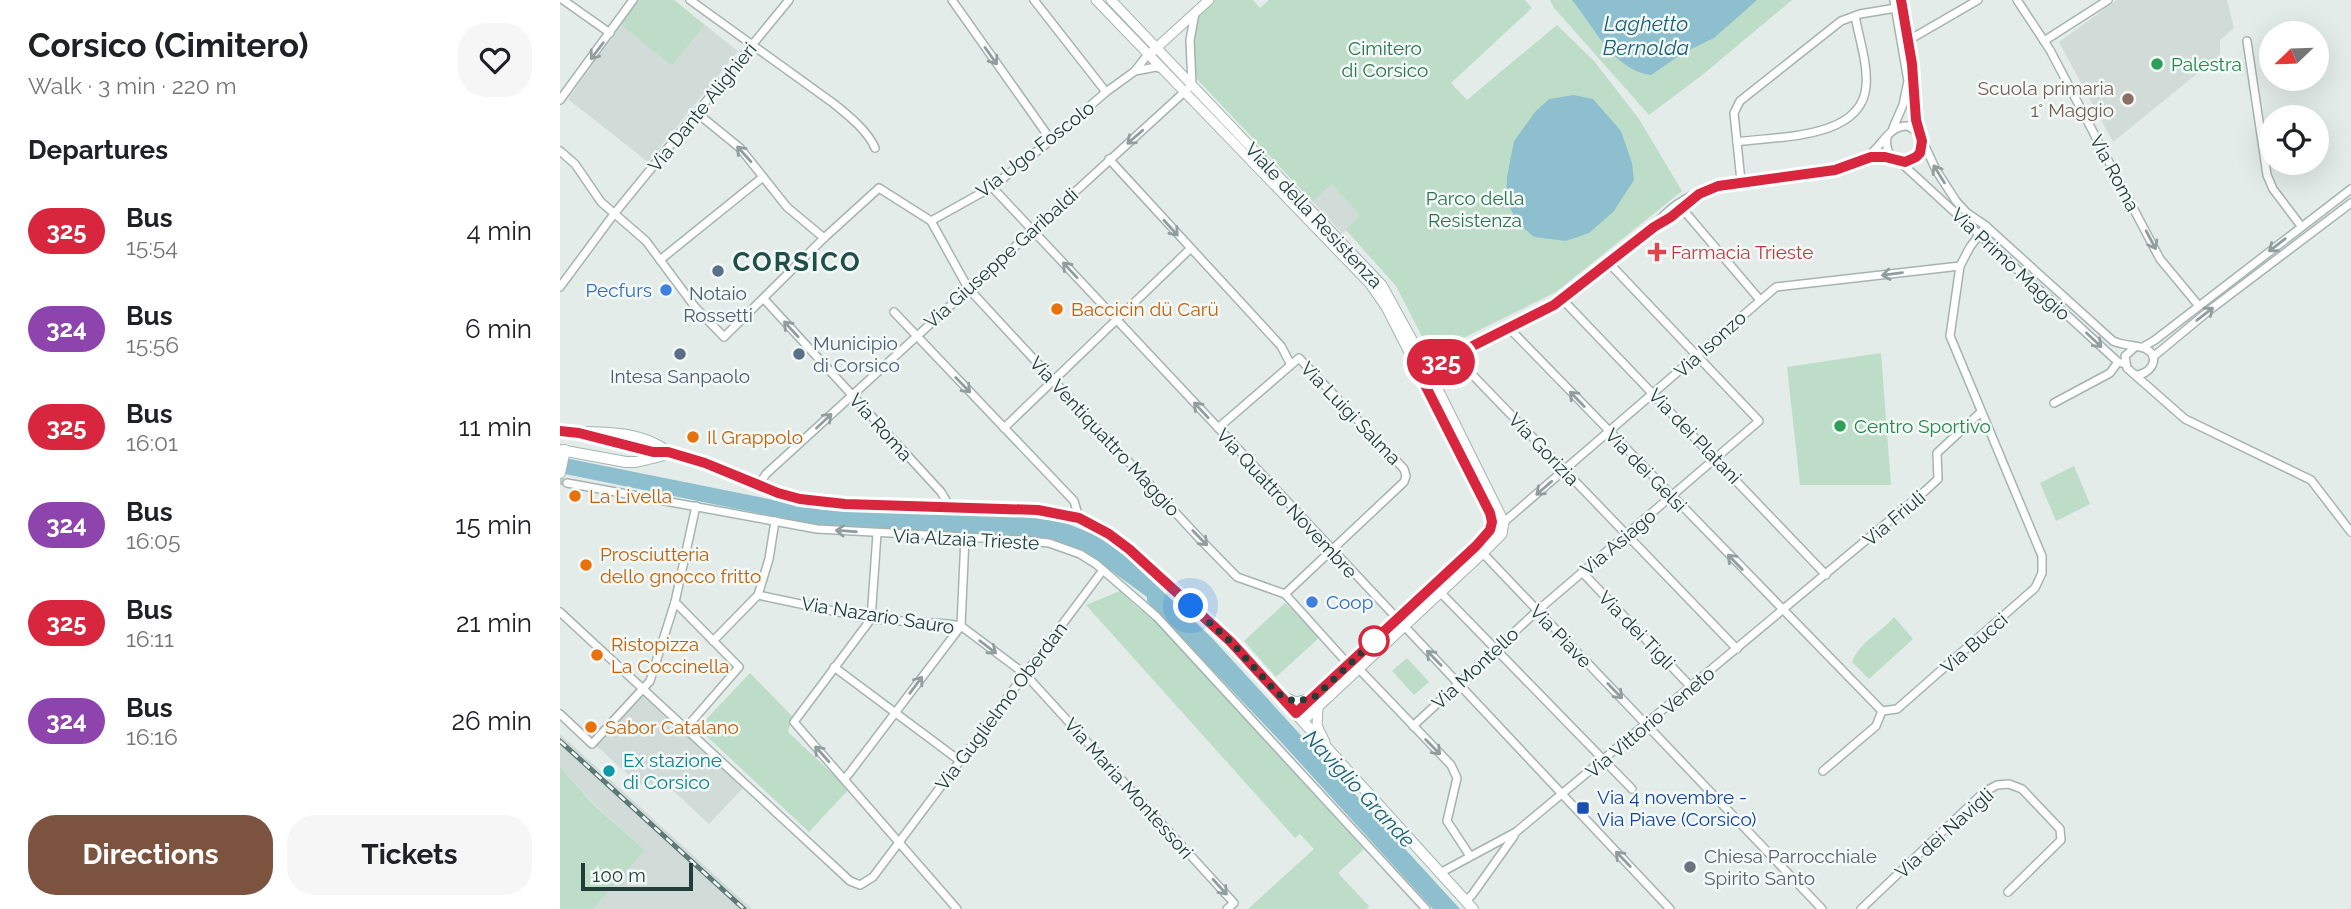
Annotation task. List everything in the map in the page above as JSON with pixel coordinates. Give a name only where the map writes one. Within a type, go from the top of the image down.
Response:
[{"type":"main road","points":[[560,431],[636,437],[655,443],[668,452],[800,499],[1038,510],[1079,518],[1109,534],[1129,549],[1231,642],[1469,905]]},
{"type":"main road","points":[[560,473],[563,451],[636,462],[668,452]]},
{"type":"street","points":[[564,0],[610,33]]},
{"type":"street","points":[[560,100],[633,0]]},
{"type":"street","points":[[690,0],[848,114],[873,142],[875,148]]},
{"type":"street","name":"Via Dante Alighieri","points":[[560,287],[614,214],[789,0]]},
{"type":"street","points":[[952,0],[1051,140]]},
{"type":"street","points":[[1034,0],[1106,92]]},
{"type":"street","name":"Viale della Resistenza","points":[[1096,0],[1163,69],[1189,88]]},
{"type":"street","name":"Viale della Resistenza","points":[[1111,0],[1157,48],[1189,88],[1313,218],[1379,296],[1423,371],[1504,522],[1502,534],[1480,550],[1354,667],[1318,707],[1300,717]]},
{"type":"street","name":"Via Ugo Foscolo","points":[[932,222],[992,187],[1051,140],[1106,92],[1135,71],[1148,54],[1209,0]]},
{"type":"street","points":[[1423,371],[1562,299],[1654,227],[1664,214],[1707,190],[1741,181],[1835,170],[1867,158],[1911,160],[1916,157],[1920,153],[1920,137],[1909,40],[1900,0]]},
{"type":"street","points":[[1909,40],[1978,0]]},
{"type":"street","name":"Via Roma","points":[[2017,0],[2050,50],[2160,258],[2199,306]]},
{"type":"street","points":[[2045,41],[2108,0]]},
{"type":"street","points":[[1741,181],[1734,113],[1740,101],[1830,28],[1855,16],[1895,4],[1908,80],[1903,105],[1886,146],[1889,154],[1897,160]]},
{"type":"street","points":[[1189,88],[1195,13]]},
{"type":"street","points":[[1737,142],[1826,130],[1848,120],[1857,110],[1866,88],[1855,16]]},
{"type":"street","points":[[2247,41],[2267,175],[2273,189],[2301,226]]},
{"type":"street","points":[[1135,71],[1156,67],[1163,69]]},
{"type":"street","name":"Via Giuseppe Garibaldi","points":[[758,486],[766,474],[1189,88]]},
{"type":"street","points":[[561,155],[575,164],[601,202],[640,234],[695,307],[724,337],[824,238],[787,207],[740,148],[697,113]]},
{"type":"street","points":[[1867,158],[1890,132],[1904,125],[1912,127],[1920,137]]},
{"type":"street","name":"Via Primo Maggio","points":[[1920,137],[1936,170],[1965,210],[2113,341],[2134,348]]},
{"type":"street","name":"Via Luigi Salma","points":[[1109,159],[1281,346],[1290,363],[1299,358],[1404,468],[1404,482],[1285,594]]},
{"type":"street","name":"Via Primo Maggio","points":[[1897,160],[2121,363]]},
{"type":"street","points":[[660,260],[763,177]]},
{"type":"street","name":"Via Quattro Novembre","points":[[992,187],[1670,909]]},
{"type":"street","name":"Via Ventiquattro Maggio","points":[[824,238],[879,188],[932,222],[968,288],[1237,577],[1285,594],[1455,771],[1457,778],[1447,821],[1470,856]]},
{"type":"street","points":[[2054,403],[2110,373],[2127,353],[2155,340],[2351,189]]},
{"type":"street","points":[[2152,357],[2351,203]]},
{"type":"street","points":[[1680,206],[1760,300]]},
{"type":"street","points":[[1981,412],[1950,336],[1960,266],[1986,226]]},
{"type":"street","points":[[1004,428],[1190,248]]},
{"type":"street","points":[[1609,263],[1698,356]]},
{"type":"street","name":"Via Isonzo","points":[[1504,522],[1776,287],[1960,266]]},
{"type":"street","name":"Via Roma","points":[[764,299],[941,492],[950,507]]},
{"type":"street","name":"Via dei Platani","points":[[1562,299],[1826,575]]},
{"type":"street","points":[[894,312],[1074,502],[1079,518]]},
{"type":"street","name":"Via dei Gelsi","points":[[1510,328],[1882,711]]},
{"type":"street","points":[[2143,347],[2152,357],[2148,372]]},
{"type":"street","name":"Via Asiago","points":[[1537,611],[1759,421],[1698,356]]},
{"type":"street","points":[[1218,428],[1290,363]]},
{"type":"street","name":"Via Gorizia","points":[[1461,363],[1737,649]]},
{"type":"street","points":[[2121,363],[2185,419],[2303,475],[2319,489],[2351,532]]},
{"type":"street","name":"Viale della Resistenza","points":[[1401,623],[1441,593],[1480,550],[1492,522],[1423,371]]},
{"type":"street","points":[[2136,374],[2148,372]]},
{"type":"street","points":[[2148,372],[2157,394]]},
{"type":"street","name":"Via Bucci","points":[[1882,711],[1897,709],[2035,589],[2042,573],[2042,556],[1981,412]]},
{"type":"street","name":"Via Friuli","points":[[1783,611],[1938,479],[1937,453],[1981,412]]},
{"type":"street","name":"Via Alzaia Trieste","points":[[567,482],[817,529],[1049,543],[1080,554],[1103,570],[1157,617],[1426,909]]},
{"type":"street","points":[[933,507],[941,492]]},
{"type":"street","points":[[560,714],[592,744],[650,681],[675,603],[696,506]]},
{"type":"street","points":[[713,641],[758,595],[769,559],[775,521]]},
{"type":"street","points":[[877,534],[871,618],[794,722],[957,909]]},
{"type":"street","points":[[845,779],[961,626],[965,537]]},
{"type":"street","name":"Via Piave","points":[[1480,550],[1822,909]]},
{"type":"street","name":"Via Guglielmo Oberdan","points":[[686,728],[853,883],[867,883],[1103,570]]},
{"type":"street","name":"Via dei Tigli","points":[[1582,572],[1691,687]]},
{"type":"street","points":[[1441,593],[1632,789]]},
{"type":"street","name":"Via Nazario Sauro","points":[[758,595],[871,618],[961,626],[1025,674]]},
{"type":"street","points":[[560,611],[686,728],[739,667],[675,603]]},
{"type":"street","name":"Via Montello","points":[[1413,726],[1537,611]]},
{"type":"street","name":"Via Vittorio Veneto","points":[[1440,873],[1516,832],[1563,796],[1783,611]]},
{"type":"street","points":[[834,667],[960,761]]},
{"type":"street","name":"Viale della Resistenza","points":[[1300,717],[1316,696],[1354,667]]},
{"type":"street","name":"Via Maria Montessori","points":[[1025,674],[1234,903],[1227,909]]},
{"type":"street","points":[[1278,694],[1296,702],[1316,696]]},
{"type":"street","points":[[1318,707],[1318,730],[1329,750]]},
{"type":"street","points":[[1823,771],[1876,726],[1882,711]]},
{"type":"street","name":"Via dei Navigli","points":[[1861,909],[1984,792],[1997,785],[2009,784],[2022,789],[2060,829],[2061,840],[2008,892]]},
{"type":"street","name":"Via Vittorio Veneto","points":[[1469,905],[1472,895],[1516,832]]},
{"type":"shaded area","name":"Scuola primaria 1° Maggio","points":[[2117,0],[2227,0],[2234,28],[2220,40],[2220,55],[2113,142],[2059,42]]},
{"type":"shaded area","points":[[621,25],[672,66],[705,25],[738,51],[648,162],[568,99]]},
{"type":"shaded area","points":[[1332,184],[1361,215],[1343,234],[1313,202]]},
{"type":"shaded area","points":[[644,694],[744,787],[709,824],[670,788],[667,790],[639,784],[594,744]]},
{"type":"shaded area","points":[[560,734],[752,909],[593,909],[645,850],[596,806],[560,767]]},
{"type":"green space","points":[[638,0],[674,0],[705,25],[672,66],[621,25]]},
{"type":"green space","name":"Parco della Resistenza","points":[[1213,0],[1253,0],[1260,8],[1269,0],[1525,0],[1532,8],[1451,83],[1467,100],[1557,25],[1594,61],[1639,119],[1682,191],[1556,292],[1431,354],[1396,286],[1346,230],[1360,215],[1332,184],[1313,202],[1194,76],[1194,36],[1199,11]]},
{"type":"green space","points":[[1550,0],[1792,0],[1701,76],[1649,115],[1554,8]]},
{"type":"green space","name":"Centro Sportivo","points":[[1881,353],[1891,485],[1800,485],[1787,367]]},
{"type":"green space","points":[[2074,466],[2090,504],[2056,521],[2040,483]]},
{"type":"green space","points":[[1120,591],[1138,608],[1154,618],[1364,849],[1338,873],[1369,906],[1366,909],[1248,909],[1314,849],[1300,834],[1295,838],[1086,605]]},
{"type":"green space","points":[[1285,603],[1320,637],[1276,677],[1244,641]]},
{"type":"green space","points":[[1894,617],[1913,639],[1869,679],[1852,662],[1860,648]]},
{"type":"green space","points":[[1407,658],[1429,682],[1414,695],[1392,671]]},
{"type":"green space","points":[[750,673],[792,716],[788,732],[849,789],[809,832],[698,728]]},
{"type":"green space","points":[[560,767],[595,806],[645,850],[593,909],[560,909]]},
{"type":"water","name":"Laghetto Bernolda","points":[[1572,0],[1757,0],[1714,38],[1683,53],[1651,75],[1626,65],[1615,56]]},
{"type":"water","points":[[1574,95],[1593,99],[1621,131],[1632,163],[1634,180],[1614,211],[1589,233],[1566,241],[1534,237],[1518,223],[1506,200],[1514,141],[1535,112],[1549,99]]},
{"type":"water","points":[[560,457],[823,510],[1024,517],[1063,522],[1095,535],[1121,552],[1212,638],[1460,909],[1433,909],[1281,742],[1147,601],[1147,597],[1091,556],[1052,541],[1021,536],[894,532],[816,525],[560,473]]},
{"type":"tunnel","points":[[560,481],[567,483]]},
{"type":"railway","points":[[560,741],[744,909]]},
{"type":"bus line","name":"325","points":[[560,431],[579,433],[653,452],[668,452],[800,499],[845,504],[1038,510],[1079,518],[1109,534],[1129,549],[1231,642],[1296,713],[1476,546],[1491,526],[1492,517],[1419,373],[1554,305],[1654,227],[1707,190],[1741,181],[1835,170],[1874,156],[1905,162],[1916,157],[1920,153],[1922,141],[1916,120],[1914,77],[1901,0]]},
{"type":"place","name":"Palestra","points":[[2157,64]]},
{"type":"place","name":"Scuola primaria 1° Maggio","points":[[2128,99]]},
{"type":"place","name":"Farmacia Trieste","points":[[1657,252]]},
{"type":"place","name":"Notaio Rossetti","points":[[718,271]]},
{"type":"place","name":"Pecfurs","points":[[666,290]]},
{"type":"place","name":"Baccicin dü Carü","points":[[1057,309]]},
{"type":"place","name":"Intesa Sanpaolo","points":[[680,354]]},
{"type":"place","name":"Municipio di Corsico","points":[[799,354]]},
{"type":"place","name":"Centro Sportivo","points":[[1840,426]]},
{"type":"place","name":"Il Grappolo","points":[[693,437]]},
{"type":"place","name":"La Livella","points":[[575,496]]},
{"type":"place","name":"Prosciutteria dello gnocco fritto","points":[[586,565]]},
{"type":"place","name":"Coop","points":[[1312,602]]},
{"type":"place","name":"Ristopizza La Coccinella","points":[[597,655]]},
{"type":"place","name":"Sabor Catalano","points":[[591,727]]},
{"type":"place","name":"Ex stazione di Corsico","points":[[609,771]]},
{"type":"place","name":"Via 4 novembre - Via Piave (Corsico)","points":[[1583,808]]},
{"type":"place","name":"Chiesa Parrocchiale Spirito Santo","points":[[1690,867]]},
{"type":"district","name":"CORSICO","points":[[797,262]]},
{"type":"route","points":[[1191,606],[1231,642],[1278,694],[1296,702],[1316,696],[1374,641]]},
{"type":"park label","name":"Cimitero di Corsico","points":[[1385,59]]},
{"type":"water label","name":"Naviglio Grande","points":[[1359,789]]}]
